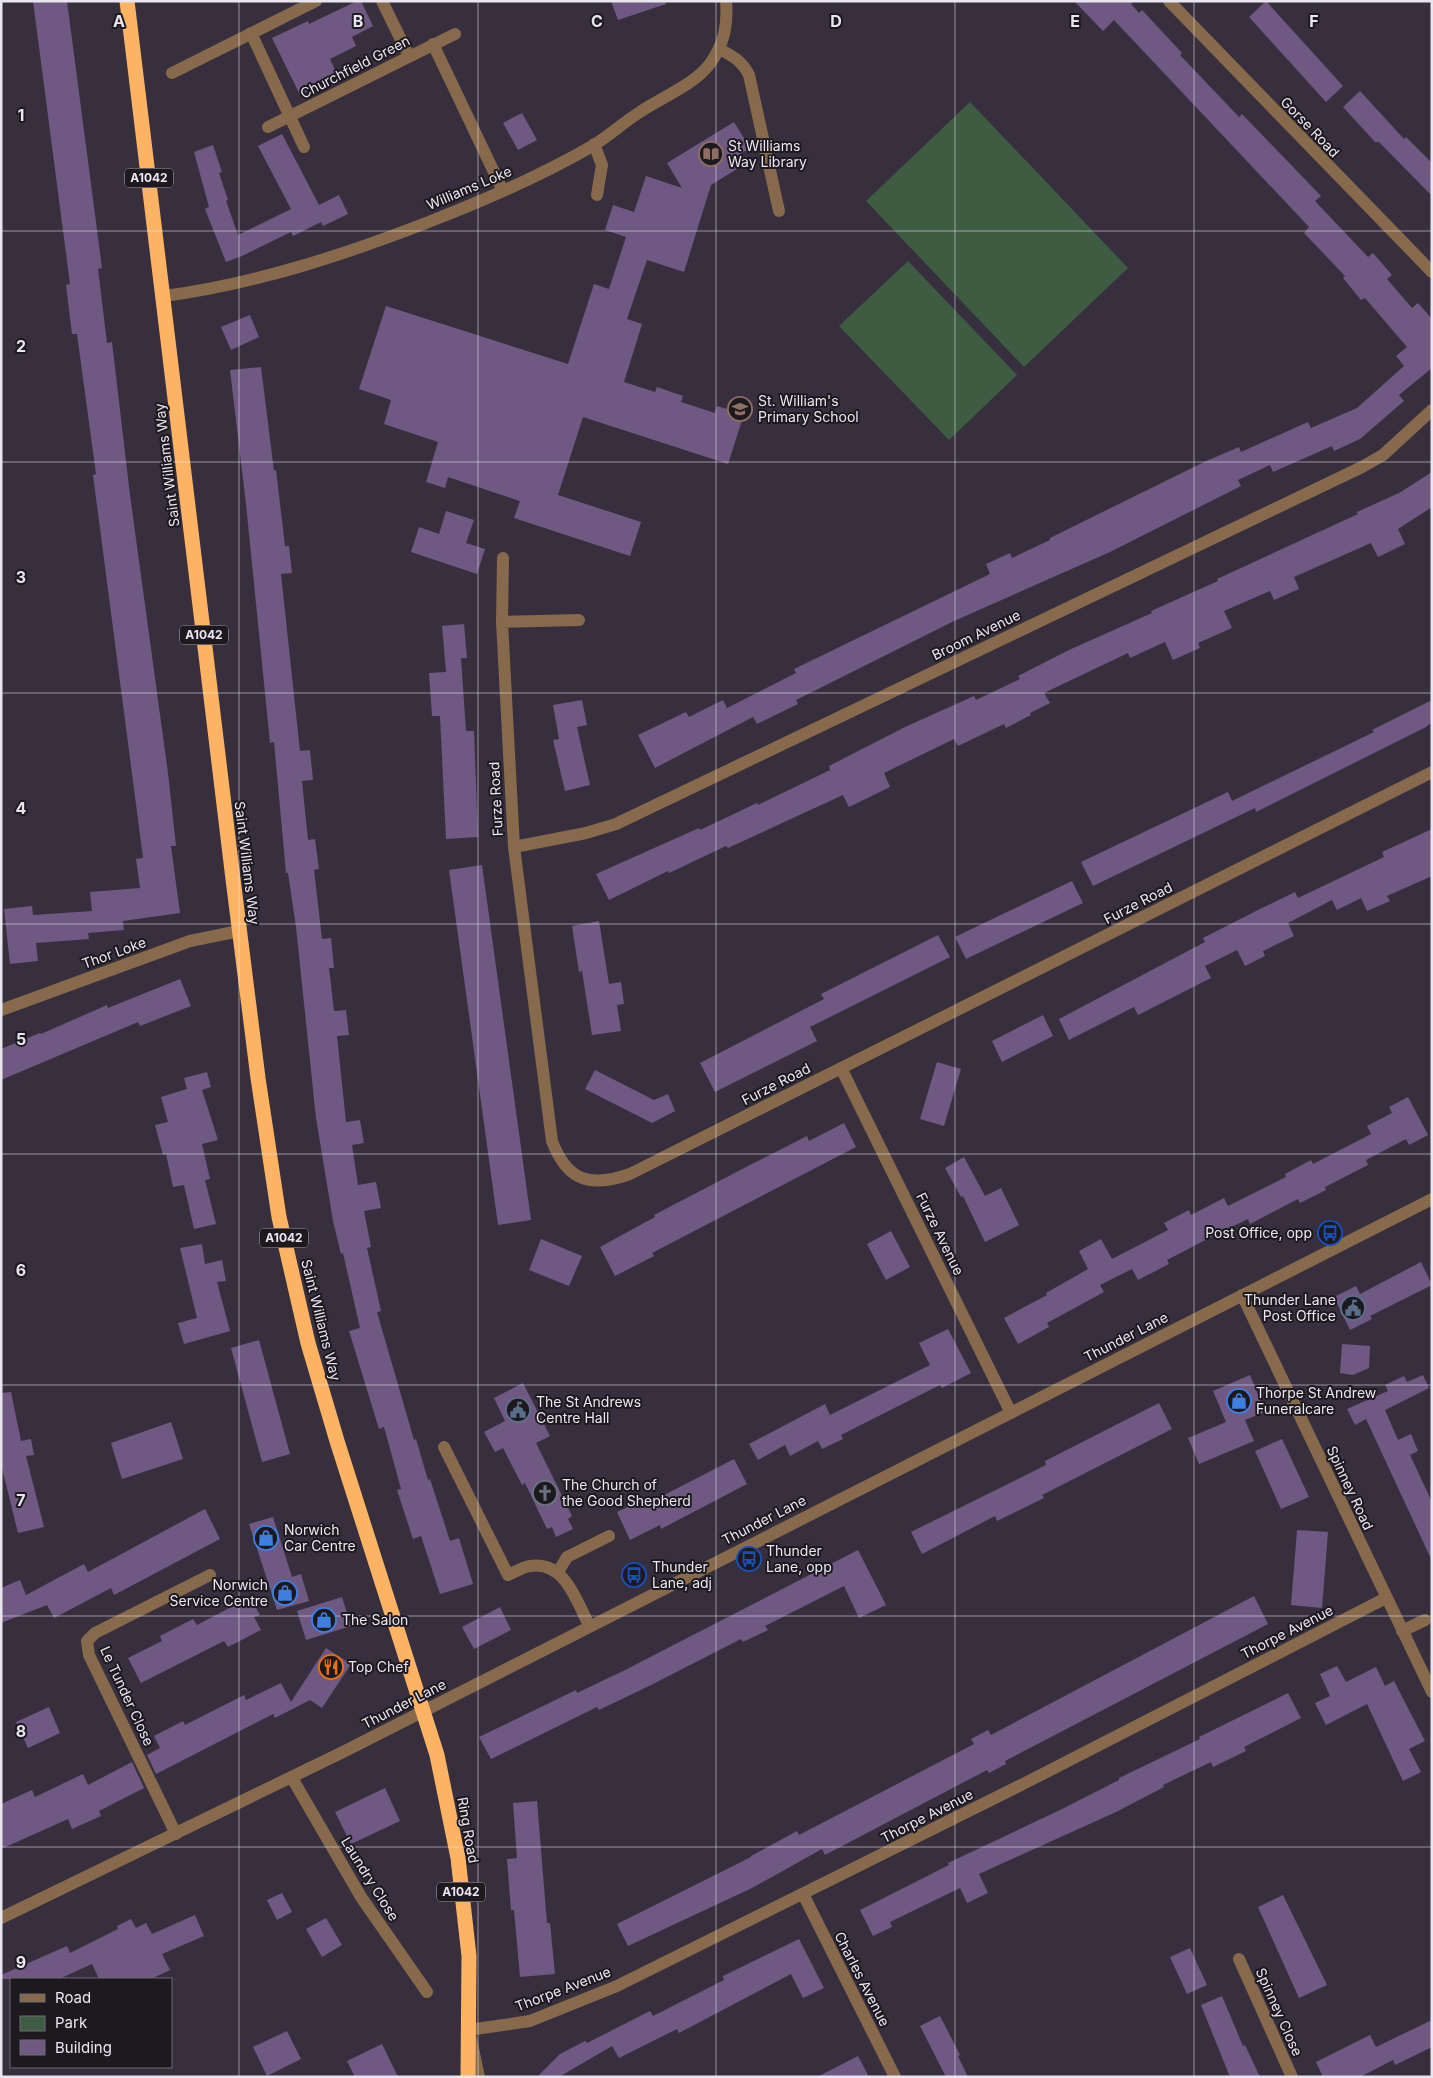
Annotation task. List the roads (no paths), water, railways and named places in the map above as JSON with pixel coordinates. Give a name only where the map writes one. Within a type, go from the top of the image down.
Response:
[{"type":"highway","name":"Saint Williams Way","points":[[127,1],[164,296],[239,932],[280,1217],[308,1344],[337,1441],[424,1711]]},
{"type":"highway","name":"Ring Road","points":[[424,1711],[437,1755],[458,1858],[469,1956],[468,2077]]},
{"type":"street","points":[[172,73],[316,1]]},
{"type":"street","points":[[382,1],[409,56]]},
{"type":"street","name":"Williams Loke","points":[[164,296],[223,287],[349,251],[503,192],[594,144],[641,110],[682,86],[708,66],[719,49],[728,26],[726,1]]},
{"type":"street","name":"Gorse Road","points":[[1169,1],[1432,272]]},
{"type":"street","points":[[251,32],[304,147]]},
{"type":"street","name":"Churchfield Green","points":[[268,127],[455,34]]},
{"type":"street","points":[[433,44],[503,192]]},
{"type":"street","points":[[719,49],[736,57],[744,64],[749,75],[779,211]]},
{"type":"street","points":[[594,144],[602,165],[597,195]]},
{"type":"street","name":"Broom Avenue","points":[[514,847],[602,829],[729,771],[1362,467],[1383,455],[1432,410]]},
{"type":"street","name":"Furze Road","points":[[503,558],[502,622],[514,847],[552,1141],[558,1158],[567,1170],[580,1178],[596,1182],[613,1180],[630,1174],[1432,772]]},
{"type":"street","points":[[502,622],[578,620]]},
{"type":"street","name":"Thor Loke","points":[[1,1010],[190,941],[239,932]]},
{"type":"street","name":"Furze Avenue","points":[[840,1068],[1011,1413]]},
{"type":"street","name":"Thunder Lane","points":[[1,1918],[292,1778],[589,1625],[1242,1295],[1430,1203]]},
{"type":"street","name":"Spinney Road","points":[[1242,1295],[1432,1692]]},
{"type":"street","points":[[444,1447],[508,1575],[529,1566],[544,1566],[558,1572],[566,1581],[589,1625]]},
{"type":"street","points":[[558,1572],[568,1557],[609,1536]]},
{"type":"street","name":"Le Tunder Close","points":[[176,1834],[89,1655],[87,1641],[95,1633],[210,1576]]},
{"type":"street","name":"Thorpe Avenue","points":[[469,2030],[530,2021],[608,1989],[803,1894],[1386,1598]]},
{"type":"street","points":[[1402,1632],[1425,1620]]},
{"type":"street","name":"Laundry Close","points":[[292,1778],[361,1897],[427,1992]]},
{"type":"street","name":"Charles Avenue","points":[[803,1894],[895,2077]]},
{"type":"street","name":"Spinney Close","points":[[1239,1959],[1292,2077]]},
{"type":"street","points":[[469,2030],[479,2077]]},
{"type":"place","name":"St Williams Way Library","points":[[711,154]]},
{"type":"place","name":"St. William's Primary School","points":[[740,409]]},
{"type":"place","name":"Post Office, opp","points":[[1330,1233]]},
{"type":"place","name":"Thunder Lane Post Office","points":[[1353,1308]]},
{"type":"place","name":"Thorpe St Andrew Funeralcare","points":[[1239,1401]]},
{"type":"place","name":"The St Andrews Centre Hall","points":[[518,1410]]},
{"type":"place","name":"The Church of the Good Shepherd","points":[[545,1493]]},
{"type":"place","name":"Norwich Car Centre","points":[[266,1538]]},
{"type":"place","name":"Thunder Lane, opp","points":[[749,1559]]},
{"type":"place","name":"Thunder Lane, adj","points":[[634,1575]]},
{"type":"place","name":"Norwich Service Centre","points":[[285,1593]]},
{"type":"place","name":"The Salon","points":[[324,1620]]},
{"type":"place","name":"Top Chef","points":[[331,1667]]}]
